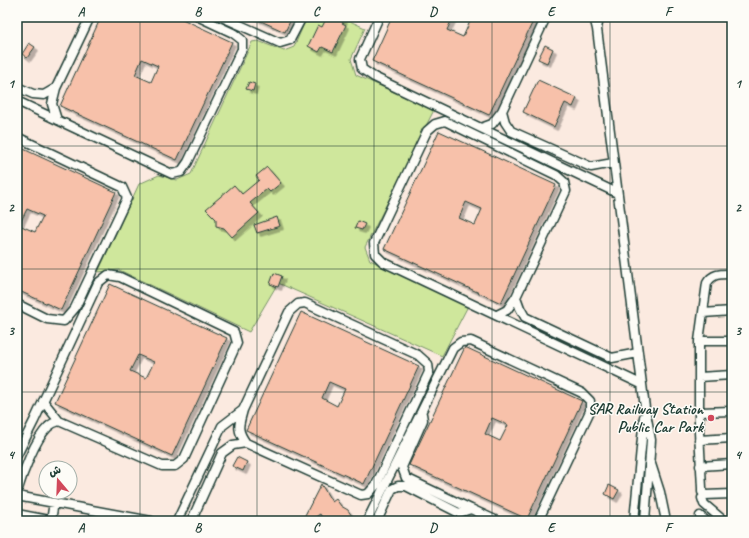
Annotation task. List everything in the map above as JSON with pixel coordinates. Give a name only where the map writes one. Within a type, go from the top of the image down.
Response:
[{"type":"street","points":[[57,120],[52,104],[56,88],[90,17]]},
{"type":"street","points":[[17,101],[172,174],[181,172],[188,162],[242,49],[242,40],[233,33],[199,17]]},
{"type":"street","points":[[222,17],[280,43],[290,40],[302,17]]},
{"type":"street","points":[[379,17],[360,59],[362,69],[374,77],[617,193]]},
{"type":"street","points":[[481,128],[492,124],[502,111],[546,17]]},
{"type":"street","points":[[594,17],[645,408],[651,440],[645,521]]},
{"type":"street","points":[[596,29],[599,17]]},
{"type":"street","points":[[17,87],[33,94],[44,94],[56,88]]},
{"type":"street","points":[[502,111],[505,122],[511,131],[591,167],[614,163]]},
{"type":"street","points":[[497,316],[507,310],[516,297],[566,190],[564,182],[556,175],[445,121],[435,124],[427,131],[374,243],[375,254],[383,262],[497,316],[642,384]]},
{"type":"street","points":[[17,137],[122,187],[128,198],[75,308],[64,321]]},
{"type":"street","points":[[705,495],[702,488],[700,466],[699,341],[707,283],[715,274],[732,274]]},
{"type":"street","points":[[17,455],[98,283],[108,275],[120,277],[234,332],[237,343],[184,459],[175,466],[162,466],[59,421],[43,401]]},
{"type":"street","points":[[516,297],[525,317],[612,358],[638,353]]},
{"type":"street","points":[[305,303],[418,355],[428,364],[429,372],[412,408],[376,485],[368,494],[361,495],[246,443],[240,435],[238,428],[243,410],[289,312],[298,304],[305,303]]},
{"type":"street","points":[[17,304],[46,319],[64,321],[74,333]]},
{"type":"street","points":[[703,313],[732,311]]},
{"type":"street","points":[[699,341],[732,340]]},
{"type":"street","points":[[367,521],[453,348],[461,342],[471,341],[582,393],[590,401],[590,411],[538,521]]},
{"type":"street","points":[[699,377],[732,376]]},
{"type":"street","points":[[412,408],[422,411]]},
{"type":"street","points":[[634,521],[645,408]]},
{"type":"street","points":[[177,521],[222,426],[243,410]]},
{"type":"street","points":[[422,411],[423,420],[402,467],[406,478],[497,521]]},
{"type":"street","points":[[699,412],[732,411]]},
{"type":"street","points":[[17,492],[18,479],[38,439],[48,426],[59,421]]},
{"type":"street","points":[[699,440],[732,438]]},
{"type":"street","points":[[196,521],[194,515],[222,453],[233,445],[246,443]]},
{"type":"street","points":[[650,458],[660,492],[666,521]]},
{"type":"street","points":[[700,466],[732,464]]},
{"type":"street","points":[[378,521],[392,490],[398,486],[406,486],[459,513],[471,509]]},
{"type":"street","points":[[705,495],[732,494]]},
{"type":"street","points":[[705,495],[702,498],[704,504],[724,521]]},
{"type":"street","points":[[17,496],[151,521]]},
{"type":"street","points":[[17,514],[52,521],[54,502]]},
{"type":"green space","points":[[307,17],[341,17],[365,28],[351,59],[356,75],[434,110],[365,247],[370,260],[468,306],[442,356],[278,283],[249,332],[119,270],[98,272],[139,184],[159,175],[177,180],[191,174],[252,42],[258,41],[284,51],[294,47]]},
{"type":"building","points":[[101,17],[178,17],[232,42],[177,160],[60,106]],"holes":[[[142,59],[158,66],[151,82],[135,75]]]},
{"type":"building","points":[[252,17],[275,17],[281,20],[282,17],[292,17],[285,32]]},
{"type":"building","points":[[327,17],[339,17],[344,19],[342,23],[346,25],[333,52],[322,47],[319,52],[308,46],[318,25],[322,27]]},
{"type":"building","points":[[392,17],[453,17],[447,30],[463,37],[472,17],[535,17],[489,115],[372,61]]},
{"type":"building","points":[[29,43],[35,47],[27,58],[22,54]]},
{"type":"building","points":[[545,45],[553,49],[547,63],[538,59]]},
{"type":"building","points":[[538,80],[577,98],[573,107],[565,103],[554,127],[523,112]]},
{"type":"building","points":[[249,82],[255,84],[253,91],[246,89]]},
{"type":"building","points":[[439,131],[556,185],[501,303],[384,249]],"holes":[[[466,202],[482,209],[475,225],[459,218]]]},
{"type":"building","points":[[17,146],[116,192],[61,310],[17,290]],"holes":[[[27,209],[43,216],[35,232],[19,225]]]},
{"type":"building","points":[[267,167],[281,183],[270,192],[267,189],[250,203],[259,213],[232,237],[224,228],[216,226],[216,219],[206,209],[234,185],[242,194],[259,180],[256,176]]},
{"type":"building","points":[[277,217],[280,226],[257,233],[254,225]]},
{"type":"building","points":[[358,221],[365,224],[362,230],[355,228]]},
{"type":"building","points":[[274,273],[282,276],[278,287],[270,284]]},
{"type":"building","points":[[110,284],[227,338],[172,456],[55,402]],"holes":[[[138,355],[154,362],[146,378],[130,371]]]},
{"type":"building","points":[[301,312],[419,366],[364,484],[246,430]],"holes":[[[329,382],[345,389],[337,406],[322,398]]]},
{"type":"building","points":[[465,347],[582,401],[527,519],[409,465]],"holes":[[[492,418],[508,425],[500,441],[485,434]]]},
{"type":"building","points":[[237,457],[247,462],[243,471],[232,466]]},
{"type":"building","points":[[321,484],[332,502],[336,499],[341,506],[348,510],[355,521],[324,521],[320,514],[314,518],[313,521],[302,521]]},
{"type":"building","points":[[609,485],[619,490],[614,499],[605,494]]},
{"type":"place","name":"SAR Railway Station Public Car Park","points":[[711,418]]}]
